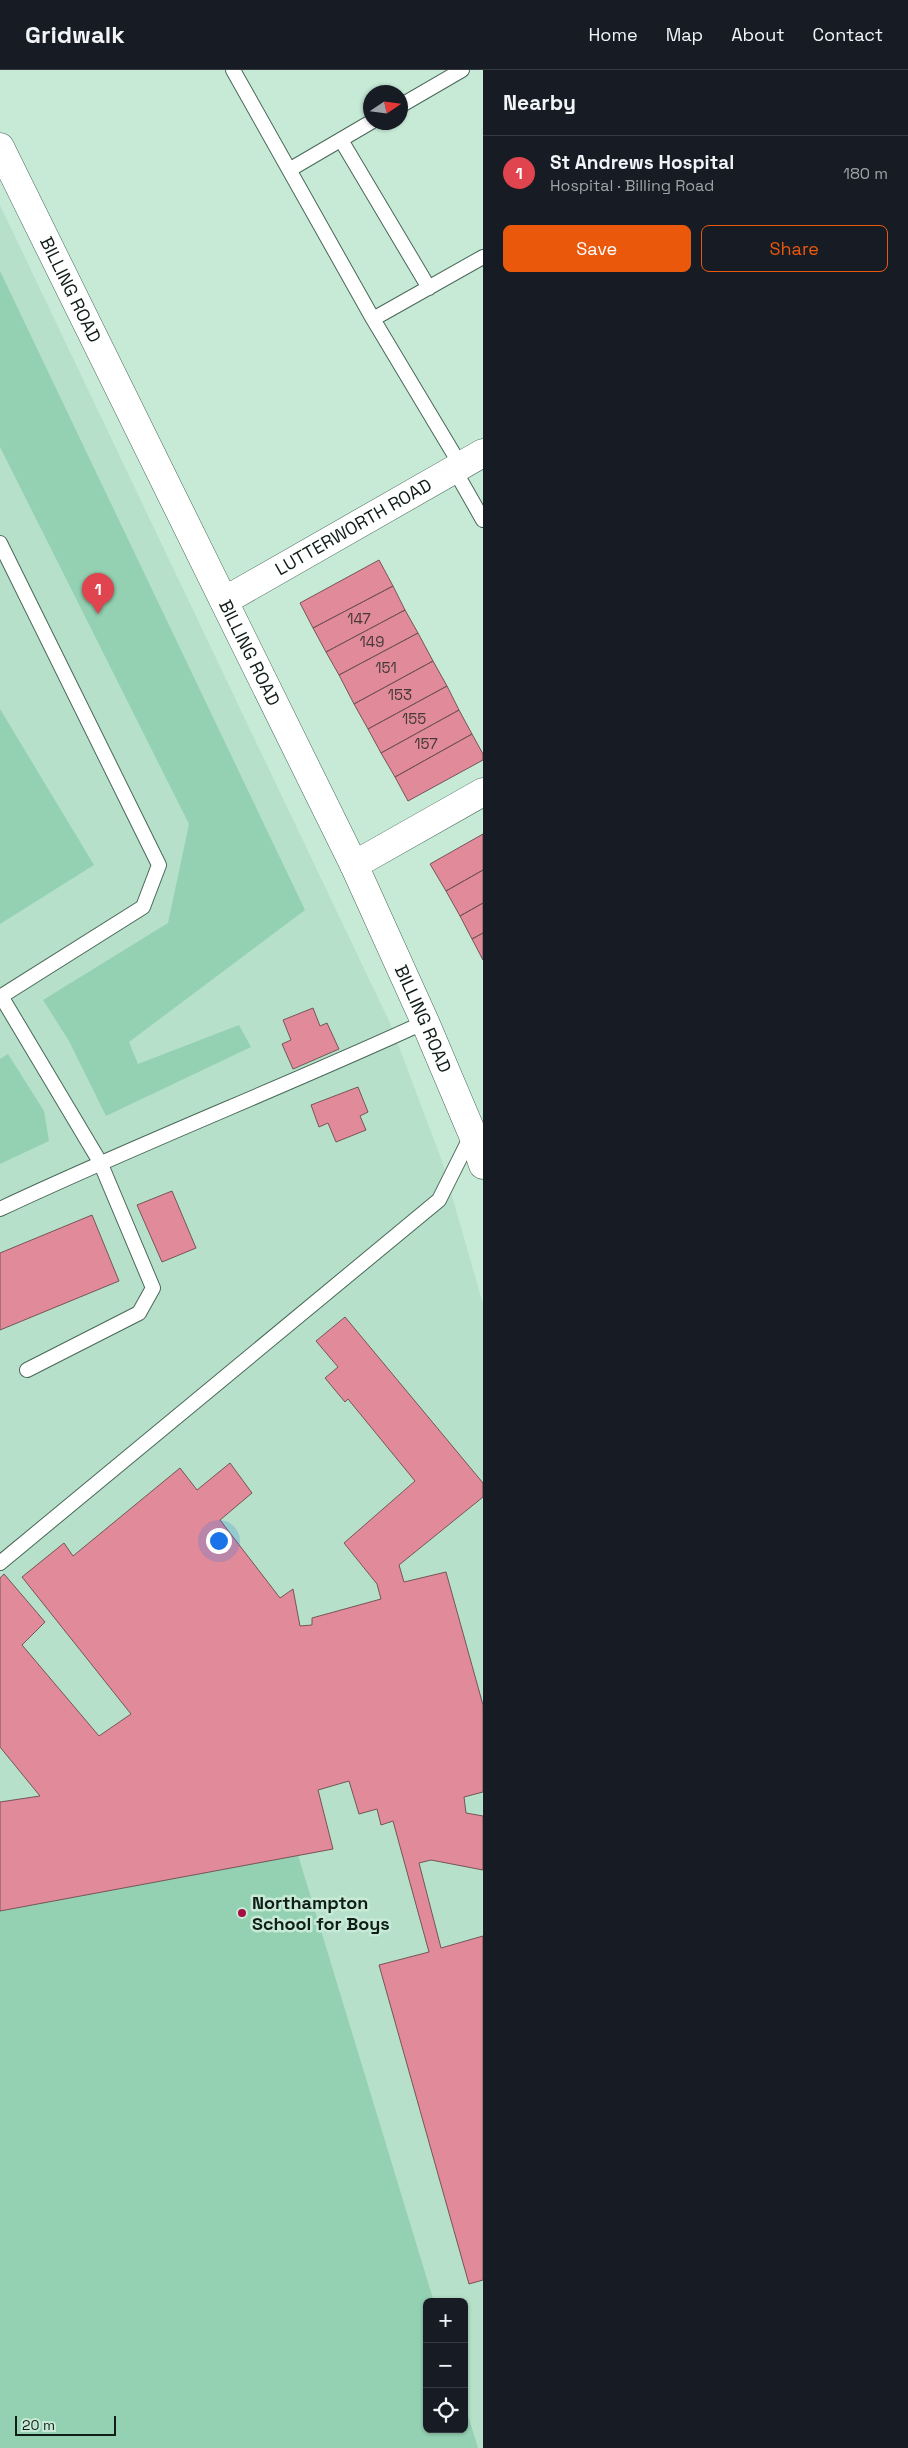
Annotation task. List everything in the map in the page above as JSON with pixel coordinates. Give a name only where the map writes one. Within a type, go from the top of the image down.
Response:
[{"type":"street","name":"BILLING ROAD","points":[[0,147],[354,865],[425,1022],[478,1130],[483,1165]]},
{"type":"street","name":"LUTTERWORTH ROAD","points":[[224,601],[466,463]]},
{"type":"street","points":[[354,865],[483,792]]},
{"type":"lane","points":[[233,70],[373,319],[466,463],[483,520]]},
{"type":"lane","points":[[408,101],[462,70]]},
{"type":"lane","points":[[289,170],[363,127]]},
{"type":"lane","points":[[341,140],[428,288]]},
{"type":"lane","points":[[373,319],[483,257]]},
{"type":"lane","points":[[0,543],[159,865],[143,906],[0,996],[100,1162],[153,1288],[138,1313],[27,1370]]},
{"type":"lane","points":[[0,1209],[100,1162],[334,1064],[425,1022]]},
{"type":"lane","points":[[0,1563],[440,1200],[478,1130]]},
{"type":"shaded area","name":"Northampton School for Boys","points":[[0,205],[390,1023],[442,1161],[483,1304],[483,2448],[0,2448]]},
{"type":"shaded area","points":[[0,271],[305,910],[129,1042],[138,1064],[239,1025],[251,1047],[106,1116],[69,1041],[43,1000],[168,923],[189,824],[0,447]]},
{"type":"shaded area","points":[[0,709],[94,865],[0,924]]},
{"type":"shaded area","points":[[8,1054],[44,1111],[49,1141],[0,1164],[0,1059]]},
{"type":"shaded area","points":[[298,1855],[433,2298],[423,2298],[423,2433],[468,2433],[468,2416],[478,2448],[0,2448],[0,1911]]},
{"type":"building","points":[[379,560],[393,586],[313,628],[300,603]]},
{"type":"building","points":[[393,586],[405,610],[326,652],[313,628]]},
{"type":"building","points":[[405,610],[418,633],[339,675],[326,652]]},
{"type":"building","points":[[418,633],[433,661],[354,704],[339,675]]},
{"type":"building","points":[[433,661],[447,686],[368,729],[354,704]]},
{"type":"building","points":[[447,686],[459,710],[381,753],[368,729]]},
{"type":"building","points":[[459,710],[472,734],[395,777],[381,753]]},
{"type":"building","points":[[472,734],[483,754],[483,760],[408,801],[395,777]]},
{"type":"building","points":[[483,834],[483,870],[446,891],[430,864]]},
{"type":"building","points":[[483,870],[483,903],[460,916],[446,891]]},
{"type":"building","points":[[483,903],[483,933],[472,939],[460,916]]},
{"type":"building","points":[[483,933],[483,960],[472,939]]},
{"type":"building","points":[[313,1008],[320,1026],[327,1023],[339,1049],[293,1069],[282,1044],[291,1040],[283,1020]]},
{"type":"building","points":[[358,1087],[368,1112],[360,1116],[366,1130],[336,1142],[328,1123],[319,1127],[311,1105]]},
{"type":"building","points":[[172,1191],[196,1248],[162,1262],[137,1205]]},
{"type":"building","points":[[92,1215],[119,1281],[0,1330],[0,1253]]},
{"type":"building","points":[[345,1317],[483,1483],[483,1497],[399,1565],[404,1582],[446,1572],[483,1705],[483,1792],[464,1797],[466,1813],[483,1816],[483,1870],[431,1860],[419,1863],[441,1948],[483,1936],[483,2280],[469,2284],[379,1965],[429,1952],[393,1821],[381,1825],[377,1809],[359,1814],[349,1781],[318,1790],[333,1849],[0,1911],[0,1802],[40,1796],[0,1747],[0,1578],[4,1574],[45,1622],[22,1645],[99,1736],[131,1714],[22,1577],[64,1543],[73,1556],[180,1468],[197,1490],[230,1463],[252,1493],[220,1520],[280,1598],[293,1589],[300,1626],[312,1625],[312,1618],[381,1599],[377,1584],[344,1543],[415,1481],[348,1399],[345,1402],[325,1378],[338,1367],[316,1341]]},
{"type":"place","name":"St Andrews Hospital","points":[[98,614]]},
{"type":"place","name":"Northampton School for Boys","points":[[242,1913]]}]
